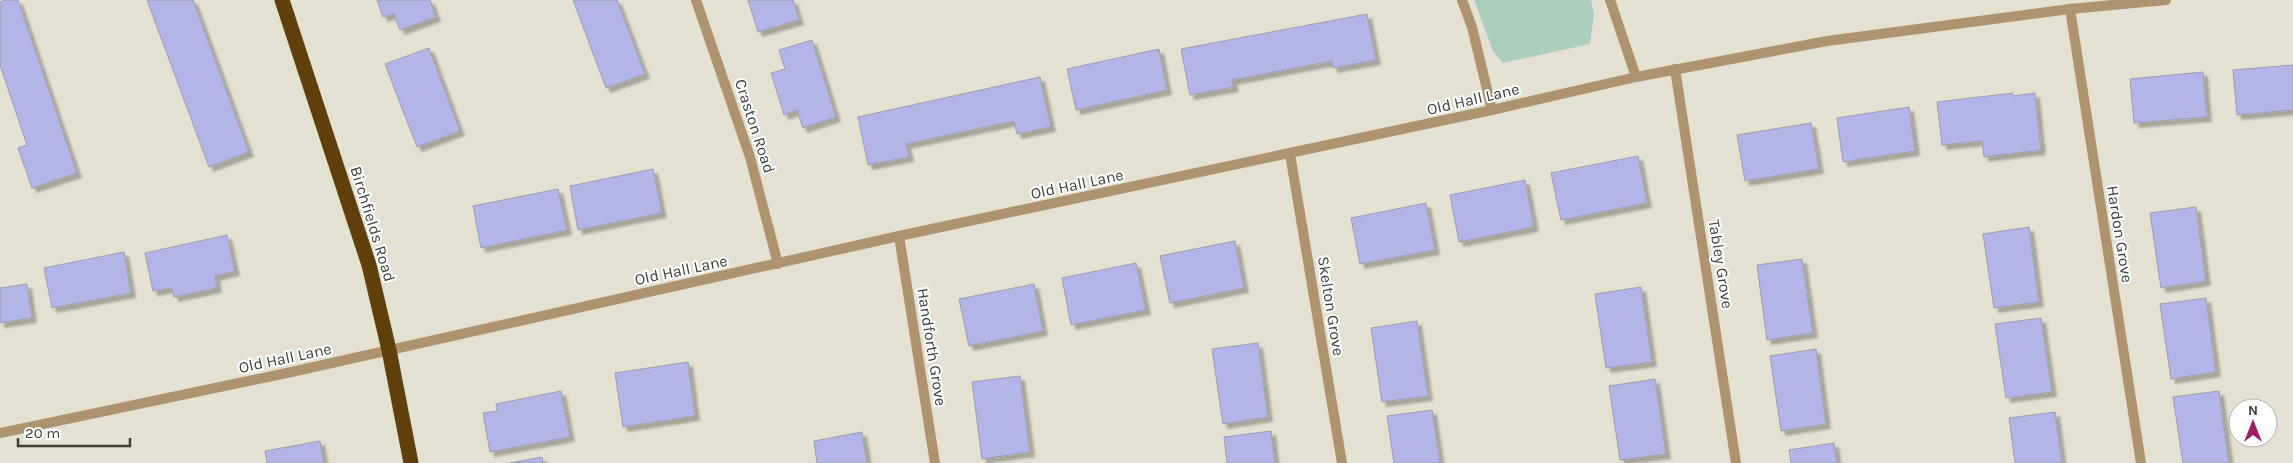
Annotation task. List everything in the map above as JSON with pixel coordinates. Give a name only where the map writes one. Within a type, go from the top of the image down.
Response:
[{"type":"highway","name":"Birchfields Road","points":[[282,0],[363,243],[389,350],[411,463]]},
{"type":"street","name":"Craston Road","points":[[696,0],[750,156],[778,264]]},
{"type":"street","points":[[1462,0],[1472,27],[1492,110]]},
{"type":"street","points":[[1610,0],[1636,77]]},
{"type":"street","name":"Old Hall Lane","points":[[0,433],[389,350],[899,236],[1290,154],[1675,69],[1827,41],[2070,9],[2166,0]]},
{"type":"street","name":"Hardon Grove","points":[[2070,9],[2141,463]]},
{"type":"street","name":"Tabley Grove","points":[[1675,69],[1736,463]]},
{"type":"street","name":"Skelton Grove","points":[[1290,154],[1342,463]]},
{"type":"street","name":"Handforth Grove","points":[[899,236],[935,463]]},
{"type":"green space","points":[[1474,0],[1591,0],[1594,14],[1590,44],[1503,63],[1493,51]]},
{"type":"building","points":[[18,0],[77,173],[32,188],[18,148],[27,145],[0,65],[0,2]]},
{"type":"building","points":[[147,0],[193,0],[249,152],[209,167]]},
{"type":"building","points":[[377,0],[430,0],[436,17],[400,30],[394,14],[383,17]]},
{"type":"building","points":[[573,0],[617,0],[645,74],[606,88]]},
{"type":"building","points":[[748,0],[793,0],[799,20],[758,32]]},
{"type":"building","points":[[1367,14],[1376,60],[1333,68],[1332,61],[1232,80],[1234,87],[1190,95],[1181,49]]},
{"type":"building","points":[[812,40],[836,117],[803,128],[797,110],[784,115],[771,73],[785,69],[779,50]]},
{"type":"building","points":[[429,48],[460,131],[417,147],[385,64]]},
{"type":"building","points":[[1159,49],[1167,90],[1076,110],[1067,69]]},
{"type":"building","points":[[2293,65],[2293,110],[2237,115],[2233,70]]},
{"type":"building","points":[[2203,72],[2207,117],[2134,123],[2130,79]]},
{"type":"building","points":[[1040,77],[1051,127],[1017,134],[1014,121],[906,144],[909,157],[868,165],[858,117]]},
{"type":"building","points":[[2013,93],[2013,96],[2035,93],[2041,150],[1984,157],[1982,141],[1942,145],[1937,102]]},
{"type":"building","points":[[1909,107],[1915,151],[1843,162],[1837,118]]},
{"type":"building","points":[[1811,123],[1819,169],[1745,181],[1737,135]]},
{"type":"building","points":[[1638,156],[1647,203],[1561,220],[1551,173]]},
{"type":"building","points":[[653,169],[662,213],[578,230],[570,186]]},
{"type":"building","points":[[1525,180],[1534,227],[1459,242],[1450,195]]},
{"type":"building","points":[[558,189],[567,230],[481,248],[473,206]]},
{"type":"building","points":[[1426,203],[1435,250],[1360,264],[1351,218]]},
{"type":"building","points":[[2196,207],[2206,281],[2161,288],[2150,213]]},
{"type":"building","points":[[2029,227],[2039,302],[1994,308],[1983,234]]},
{"type":"building","points":[[227,235],[235,271],[215,276],[217,288],[174,297],[172,288],[153,291],[145,253]]},
{"type":"building","points":[[1235,241],[1244,288],[1170,303],[1160,256]]},
{"type":"building","points":[[124,252],[131,293],[52,308],[44,268]]},
{"type":"building","points":[[1802,259],[1813,333],[1767,340],[1757,265]]},
{"type":"building","points":[[1136,263],[1146,310],[1071,325],[1062,278]]},
{"type":"building","points":[[27,284],[32,318],[0,323],[0,288]]},
{"type":"building","points":[[1034,284],[1043,331],[969,346],[959,299]]},
{"type":"building","points":[[1641,287],[1652,362],[1606,368],[1595,294]]},
{"type":"building","points":[[2206,298],[2216,372],[2171,379],[2160,304]]},
{"type":"building","points":[[2041,318],[2052,392],[2006,398],[1995,324]]},
{"type":"building","points":[[1417,321],[1428,396],[1382,402],[1371,328]]},
{"type":"building","points":[[1258,343],[1268,417],[1223,424],[1212,349]]},
{"type":"building","points":[[1816,349],[1826,424],[1781,431],[1770,356]]},
{"type":"building","points":[[688,362],[695,416],[623,427],[615,373]]},
{"type":"building","points":[[1020,376],[1030,452],[982,459],[972,382]]},
{"type":"building","points":[[1655,379],[1666,454],[1620,460],[1609,386]]},
{"type":"building","points":[[561,391],[570,437],[490,452],[483,413],[497,411],[496,404]]},
{"type":"building","points":[[2219,391],[2229,463],[2183,463],[2173,397]]},
{"type":"building","points":[[1432,410],[1440,463],[1394,463],[1387,416]]},
{"type":"building","points":[[2055,412],[2062,463],[2015,463],[2009,418]]},
{"type":"building","points":[[1271,431],[1275,463],[1227,463],[1224,437]]},
{"type":"building","points":[[862,432],[867,463],[817,463],[814,441]]},
{"type":"building","points":[[320,441],[324,463],[267,463],[265,451]]},
{"type":"building","points":[[1834,443],[1837,463],[1791,463],[1789,450]]},
{"type":"building","points":[[542,457],[543,463],[510,463]]}]
